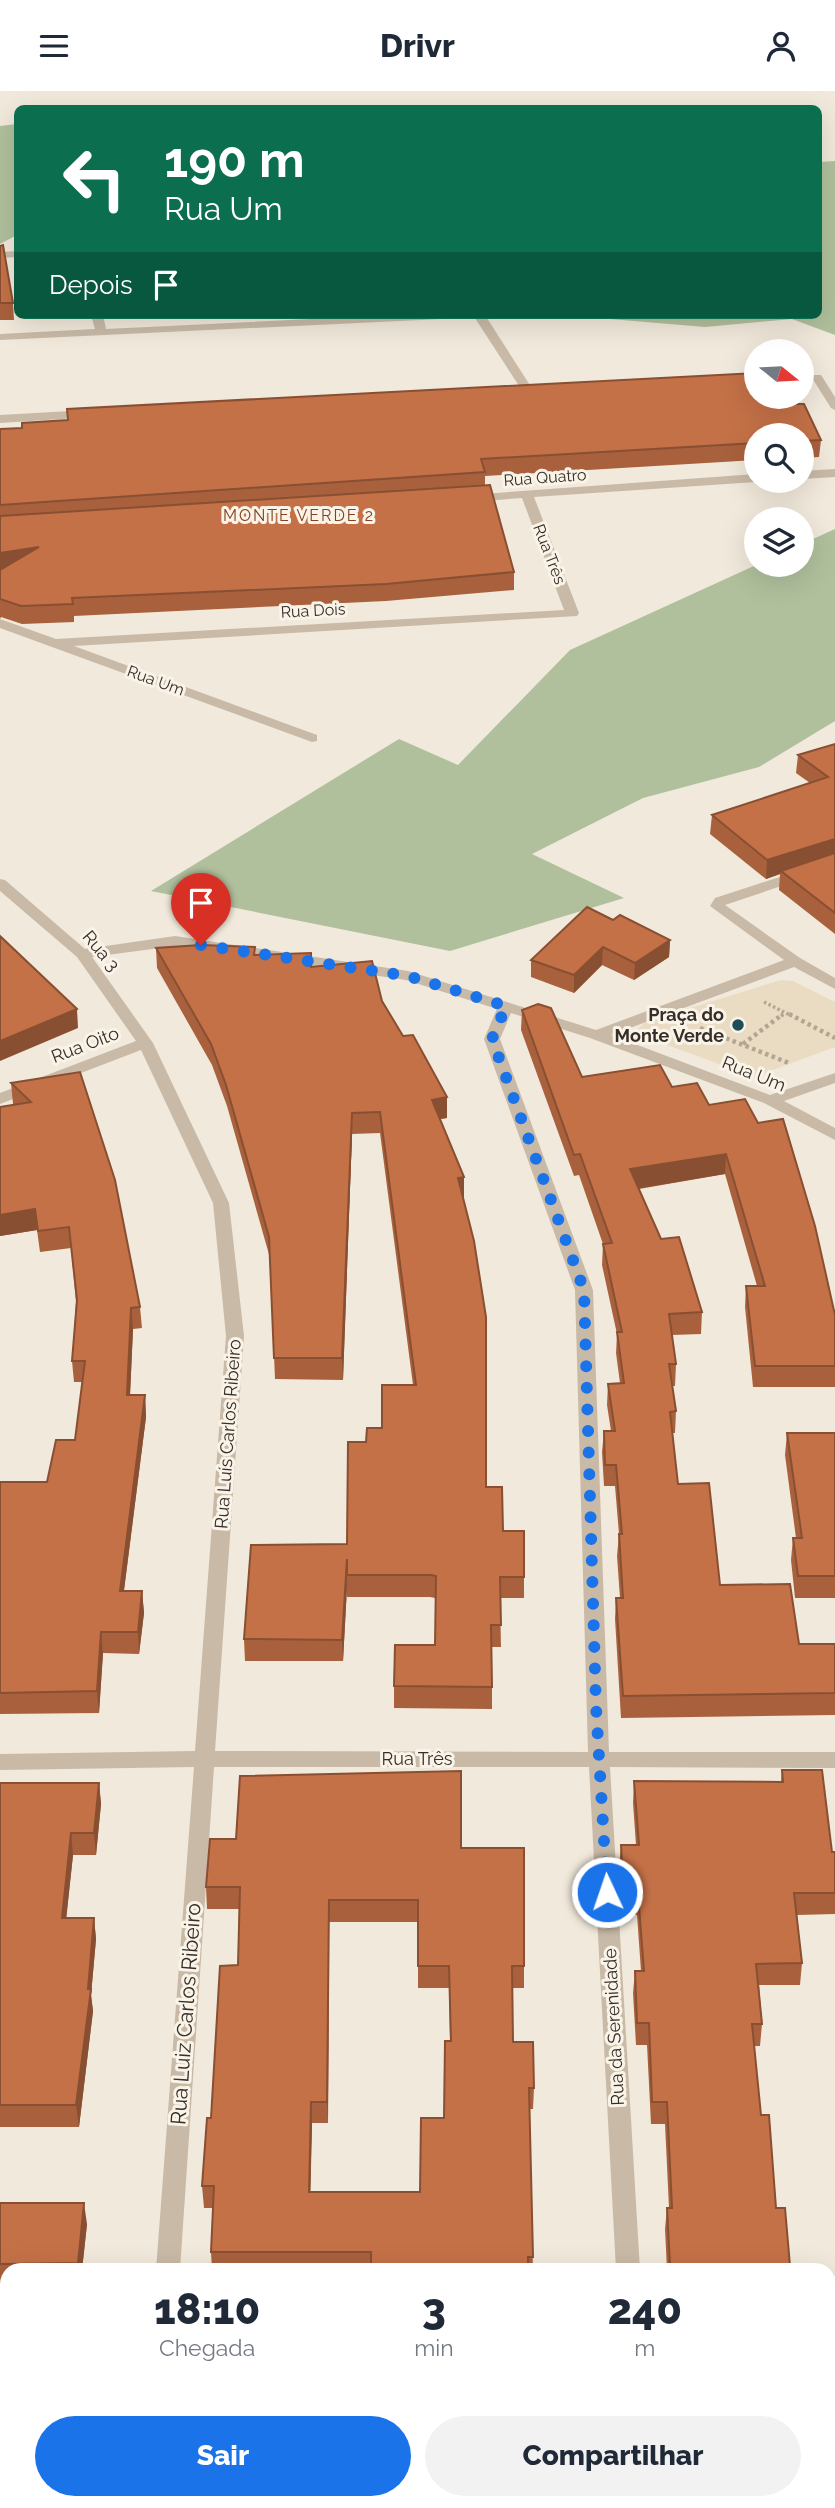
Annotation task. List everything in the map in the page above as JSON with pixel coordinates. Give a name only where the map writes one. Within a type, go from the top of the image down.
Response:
[{"type":"street","points":[[98,319],[101,332]]},
{"type":"street","points":[[0,337],[377,319]]},
{"type":"street","points":[[482,319],[527,390]]},
{"type":"street","points":[[814,377],[817,377],[835,406]]},
{"type":"street","points":[[513,391],[541,389]]},
{"type":"street","points":[[0,419],[97,414]]},
{"type":"street","points":[[814,474],[835,473]]},
{"type":"street","name":"Rua Quatro","points":[[458,499],[744,479]]},
{"type":"street","name":"Rua Três","points":[[527,495],[572,613]]},
{"type":"street","name":"Rua Dois","points":[[55,643],[572,613]]},
{"type":"street","name":"Rua Um","points":[[0,623],[312,738]]},
{"type":"street","points":[[835,863],[720,901],[718,909],[795,961],[835,984]]},
{"type":"street","points":[[0,883],[7,898]]},
{"type":"street","name":"Rua 3","points":[[7,898],[82,954],[145,1043]]},
{"type":"street","name":"Rua Um","points":[[82,954],[175,941],[408,976],[596,1035],[770,1100],[835,1135]]},
{"type":"street","points":[[596,1035],[795,961]]},
{"type":"street","name":"Rua da Serenidade","points":[[506,1006],[492,1039],[584,1290],[599,1760],[628,2263]]},
{"type":"street","name":"Rua Oito","points":[[0,1099],[145,1043]]},
{"type":"street","name":"Rua Luís Carlos Ribeiro","points":[[145,1043],[221,1203],[235,1336],[204,1759]]},
{"type":"street","points":[[770,1100],[835,1077]]},
{"type":"street","name":"Rua Três","points":[[0,1762],[204,1759],[835,1760]]},
{"type":"street","name":"Rua Luiz Carlos Ribeiro","points":[[168,2263],[204,1759]]},
{"type":"path","points":[[754,997],[835,1038]]},
{"type":"path","points":[[743,1045],[785,1013]]},
{"type":"path","points":[[692,1025],[790,1063]]},
{"type":"green space","points":[[14,124],[14,237],[0,244],[0,126]]},
{"type":"green space","points":[[835,161],[835,335],[792,319],[822,319],[822,162]]},
{"type":"green space","points":[[610,319],[792,319],[705,327]]},
{"type":"green space","points":[[835,529],[835,721],[759,767],[643,798],[532,854],[624,898],[450,951],[151,891],[399,739],[458,765],[570,650],[744,570],[744,577],[814,577],[814,539]]},
{"type":"shaded area","name":"Praça do Monte Verde","points":[[781,980],[793,981],[835,1002],[835,1047],[754,1077],[640,1035],[639,1028],[645,1022]]},
{"type":"building","points":[[3,245],[13,303],[0,303],[0,246]]},
{"type":"building","points":[[744,374],[744,409],[806,409],[813,423],[744,423],[744,444],[481,459],[485,472],[0,505],[0,429],[22,428],[22,423],[68,420],[67,409]]},
{"type":"building","points":[[814,425],[821,440],[814,440]]},
{"type":"building","points":[[490,485],[514,572],[386,584],[72,598],[73,604],[21,606],[0,599],[0,570],[39,547],[0,553],[0,516]]},
{"type":"building","points":[[835,744],[835,839],[767,860],[712,815],[828,777],[798,755]]},
{"type":"building","points":[[835,853],[835,913],[781,871]]},
{"type":"building","points":[[587,907],[613,920],[620,915],[670,940],[635,963],[603,947],[574,975],[531,960]]},
{"type":"building","points":[[0,936],[77,1009],[0,1041]]},
{"type":"building","points":[[201,945],[255,947],[254,955],[311,953],[311,967],[372,961],[382,1001],[403,1036],[413,1035],[447,1097],[432,1100],[464,1177],[458,1178],[474,1241],[486,1317],[486,1487],[502,1487],[503,1531],[524,1531],[524,1577],[500,1577],[501,1625],[491,1625],[492,1687],[394,1686],[395,1645],[435,1645],[436,1576],[431,1575],[347,1575],[347,1559],[342,1640],[244,1639],[251,1545],[347,1544],[348,1442],[366,1442],[367,1428],[382,1428],[382,1385],[416,1385],[380,1112],[352,1113],[342,1358],[274,1358],[269,1237],[226,1085],[211,1044],[156,948]]},
{"type":"building","points":[[538,1004],[551,1008],[582,1077],[660,1065],[672,1087],[697,1083],[709,1105],[745,1099],[758,1123],[783,1119],[815,1226],[835,1315],[835,1366],[755,1366],[746,1286],[765,1286],[726,1154],[630,1169],[661,1239],[679,1237],[702,1312],[669,1314],[676,1364],[669,1364],[676,1411],[670,1412],[678,1484],[709,1483],[720,1585],[790,1584],[799,1644],[835,1644],[835,1693],[623,1696],[616,1598],[623,1598],[619,1534],[622,1534],[616,1465],[605,1465],[604,1431],[615,1431],[608,1384],[624,1383],[617,1332],[622,1332],[603,1244],[612,1243],[580,1154],[574,1155],[522,1010]]},
{"type":"building","points":[[80,1072],[115,1180],[140,1307],[131,1308],[127,1395],[145,1395],[120,1591],[142,1591],[138,1632],[101,1632],[97,1691],[0,1693],[0,1482],[47,1482],[56,1440],[75,1440],[85,1361],[72,1361],[77,1300],[69,1227],[38,1231],[35,1209],[0,1215],[0,1107],[31,1102],[11,1083]]},
{"type":"building","points":[[787,1433],[835,1433],[835,1576],[798,1576],[793,1538],[802,1538]]},
{"type":"building","points":[[782,1770],[822,1770],[832,1852],[835,1852],[835,1893],[794,1893],[802,1963],[756,1964],[762,2024],[752,2024],[761,2115],[769,2115],[776,2208],[785,2208],[790,2263],[670,2263],[667,2208],[672,2208],[667,2102],[652,2102],[649,2023],[637,2023],[635,1971],[644,1971],[638,1893],[624,1893],[621,1845],[639,1845],[634,1781],[783,1782]]},
{"type":"building","points":[[461,1771],[461,1848],[524,1848],[524,1966],[512,1966],[513,2042],[533,2042],[534,2088],[529,2088],[533,2257],[528,2257],[528,2263],[371,2263],[371,2252],[211,2252],[214,2186],[202,2186],[207,2118],[211,2118],[220,1966],[238,1965],[240,1887],[206,1887],[210,1839],[236,1839],[240,1776]],"holes":[[[329,1900],[418,1900],[418,1966],[449,1966],[451,2041],[445,2041],[444,2118],[421,2118],[420,2192],[309,2192],[311,2102],[327,2102]]]},
{"type":"building","points":[[0,1783],[99,1783],[94,1833],[71,1833],[62,1918],[94,1918],[88,1989],[91,1989],[76,2105],[0,2105]]},
{"type":"building","points":[[0,2203],[84,2203],[78,2263],[0,2263]]},
{"type":"place","name":"Praça do Monte Verde","points":[[738,1025]]},
{"type":"district","name":"MONTE VERDE 2","points":[[299,515]]},
{"type":"route","points":[[201,945],[408,976],[506,1006],[492,1039],[584,1290],[596,1706],[607,1892]]}]
